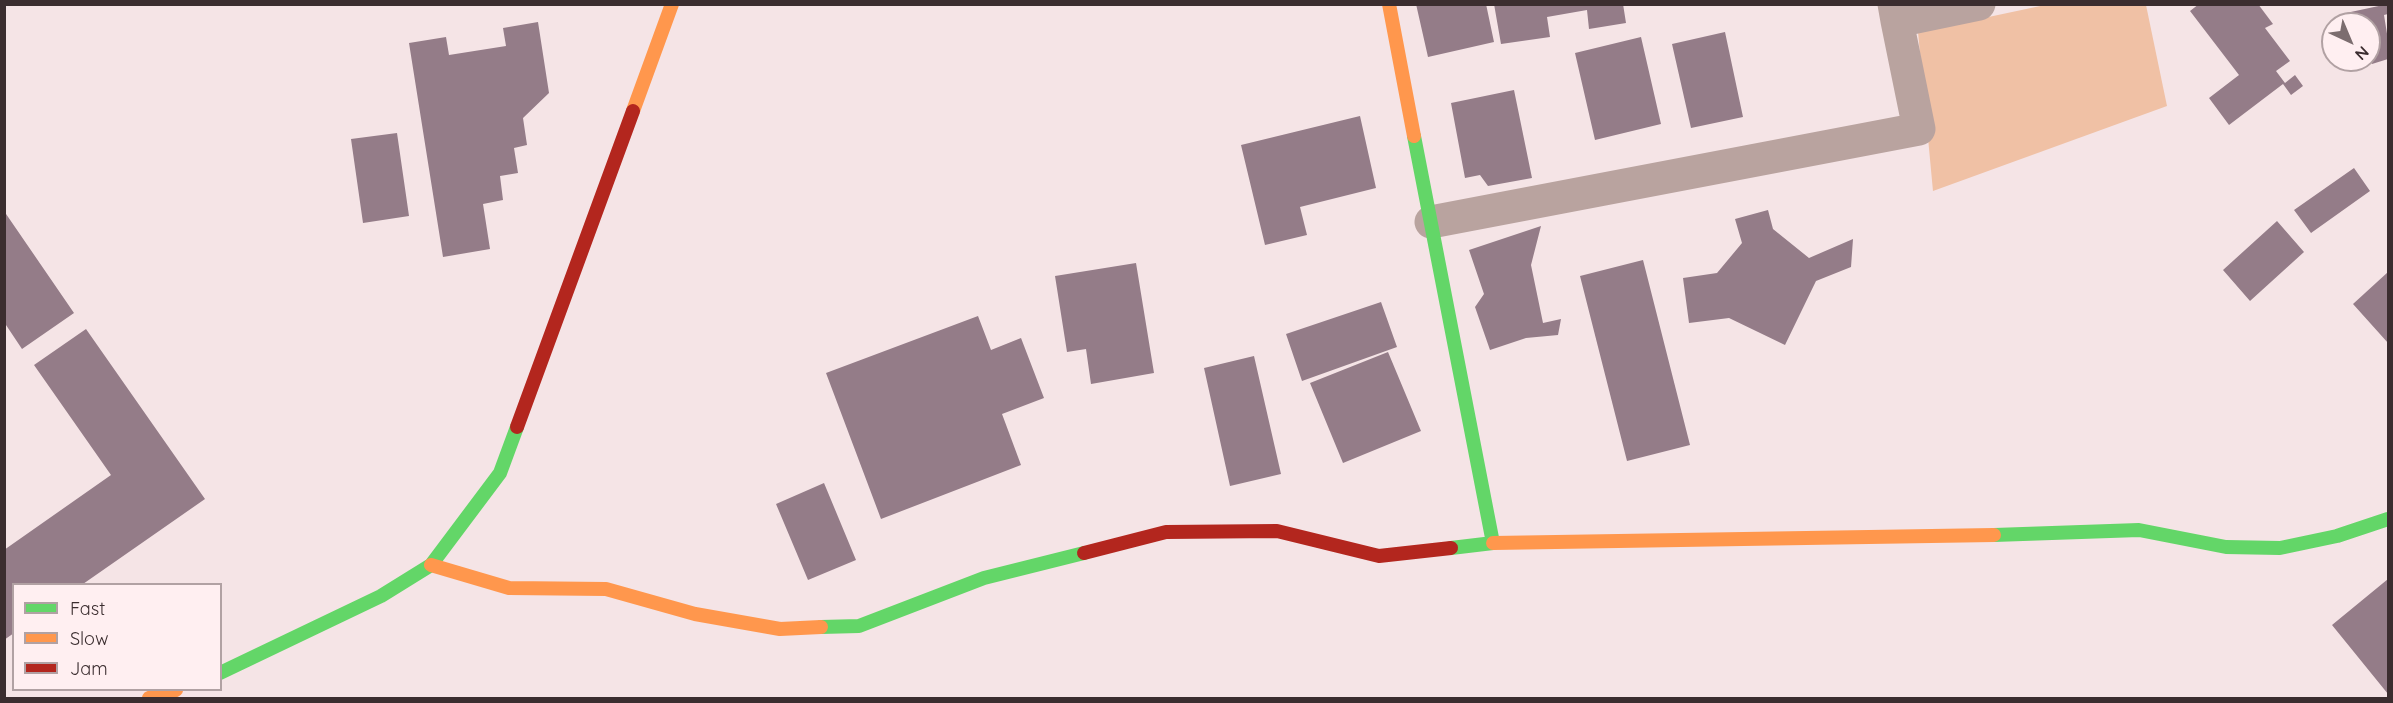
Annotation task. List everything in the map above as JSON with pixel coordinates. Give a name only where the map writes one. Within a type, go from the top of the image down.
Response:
[{"type":"street","points":[[222,672],[381,596],[431,566],[500,473],[672,4]]},
{"type":"street","points":[[1389,4],[1492,543]]},
{"type":"street","points":[[1431,222],[1919,129],[1895,13],[1979,4]]},
{"type":"street","points":[[431,566],[509,588],[606,589],[695,614],[780,629],[859,626],[984,579],[1166,532],[1277,531],[1379,556],[1492,543],[2069,534],[2139,530],[2226,548],[2280,548],[2337,536],[2388,519]]},
{"type":"street","points":[[149,699],[173,691]]},
{"type":"shaded area","points":[[2045,5],[2146,5],[2167,106],[1933,191],[1918,32]]},
{"type":"building","points":[[1416,4],[1486,4],[1494,42],[1428,57]]},
{"type":"building","points":[[1494,4],[1623,4],[1626,23],[1589,29],[1587,10],[1547,17],[1550,37],[1501,44]]},
{"type":"building","points":[[2199,4],[2258,4],[2273,24],[2265,28],[2290,61],[2276,71],[2285,83],[2295,75],[2303,86],[2291,95],[2283,84],[2229,125],[2209,98],[2239,75],[2190,11]]},
{"type":"building","points":[[2388,4],[2388,14],[2384,15],[2388,59],[2381,61],[2381,12],[2351,12]]},
{"type":"building","points":[[538,22],[549,93],[523,118],[527,145],[514,148],[518,173],[500,176],[503,200],[483,204],[490,249],[443,257],[409,43],[446,37],[449,55],[506,46],[503,28]]},
{"type":"building","points":[[1725,32],[1743,117],[1691,128],[1672,44]]},
{"type":"building","points":[[1641,37],[1661,124],[1595,140],[1575,53]]},
{"type":"building","points":[[1514,90],[1532,178],[1488,186],[1480,175],[1465,178],[1451,103]]},
{"type":"building","points":[[1360,116],[1376,188],[1300,207],[1307,235],[1265,245],[1241,145]]},
{"type":"building","points":[[397,133],[409,216],[363,223],[351,139]]},
{"type":"building","points":[[2354,168],[2370,191],[2311,233],[2294,210]]},
{"type":"building","points":[[1768,210],[1773,229],[1809,258],[1853,239],[1851,267],[1816,281],[1785,345],[1729,318],[1689,323],[1683,278],[1717,273],[1742,243],[1735,219]]},
{"type":"building","points":[[4,211],[74,313],[22,349],[4,322]]},
{"type":"building","points":[[2277,221],[2304,252],[2250,301],[2223,270]]},
{"type":"building","points":[[1541,226],[1531,265],[1543,323],[1561,319],[1558,335],[1526,338],[1490,350],[1475,307],[1484,294],[1469,250]]},
{"type":"building","points":[[1643,260],[1690,445],[1627,461],[1580,276]]},
{"type":"building","points":[[1136,263],[1154,373],[1091,384],[1086,349],[1067,352],[1055,276]]},
{"type":"building","points":[[2388,272],[2388,343],[2353,304]]},
{"type":"building","points":[[1381,302],[1397,347],[1302,381],[1286,334]]},
{"type":"building","points":[[978,316],[991,350],[1021,338],[1044,398],[1002,414],[1021,465],[881,519],[826,373]]},
{"type":"building","points":[[86,329],[205,499],[84,583],[12,583],[12,634],[4,640],[4,550],[111,475],[34,365]]},
{"type":"building","points":[[1388,352],[1421,431],[1343,463],[1310,383]]},
{"type":"building","points":[[1254,356],[1281,474],[1230,486],[1204,368]]},
{"type":"building","points":[[824,483],[856,560],[808,580],[776,504]]},
{"type":"building","points":[[2388,579],[2388,694],[2332,625]]},
{"type":"traffic: fast","points":[[1414,136],[1493,543],[1451,548]]},
{"type":"traffic: fast","points":[[222,672],[381,596],[431,565],[500,473],[517,427]]},
{"type":"traffic: fast","points":[[1994,535],[2139,530],[2226,547],[2280,548],[2337,536],[2388,519]]},
{"type":"traffic: fast","points":[[821,627],[859,626],[984,578],[1084,553]]},
{"type":"traffic: slow","points":[[633,111],[672,4]]},
{"type":"traffic: slow","points":[[1389,4],[1414,136]]},
{"type":"traffic: slow","points":[[1493,543],[1994,535]]},
{"type":"traffic: slow","points":[[431,565],[509,588],[606,589],[695,614],[780,629],[821,627]]},
{"type":"traffic: slow","points":[[149,698],[173,691]]},
{"type":"traffic: jam","points":[[517,427],[633,111]]},
{"type":"traffic: jam","points":[[1084,553],[1166,532],[1277,531],[1379,556],[1451,548]]}]
